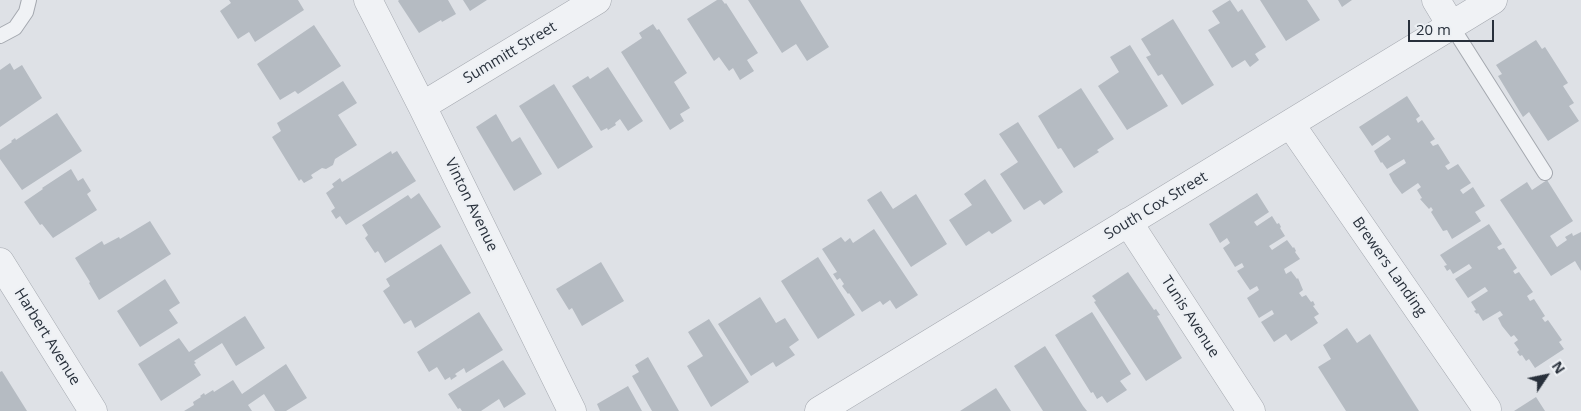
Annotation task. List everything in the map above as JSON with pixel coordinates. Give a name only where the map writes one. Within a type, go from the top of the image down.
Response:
[{"type":"street","name":"Vinton Avenue","points":[[368,0],[572,411]]},
{"type":"street","name":"Summitt Street","points":[[422,106],[597,0]]},
{"type":"street","points":[[1436,0],[1452,25]]},
{"type":"street","name":"South Cox Street","points":[[819,411],[1128,222],[1291,125],[1493,0]]},
{"type":"street","name":"Brewers Landing","points":[[1291,125],[1487,409]]},
{"type":"street","name":"Tunis Avenue","points":[[1128,222],[1251,411]]},
{"type":"street","name":"Harbert Avenue","points":[[0,262],[93,411]]},
{"type":"lane","points":[[0,36],[15,28],[26,12],[29,0]]},
{"type":"lane","points":[[1452,25],[1545,173]]},
{"type":"building","points":[[229,0],[298,0],[304,10],[255,42],[249,32],[238,39],[220,11],[231,3]]},
{"type":"building","points":[[399,0],[448,0],[456,14],[442,22],[441,20],[419,33]]},
{"type":"building","points":[[463,0],[487,0],[470,11]]},
{"type":"building","points":[[717,0],[722,0],[726,3],[758,53],[747,60],[754,71],[740,80],[733,68],[729,71],[719,57],[714,61],[687,19]]},
{"type":"building","points":[[748,0],[800,0],[829,47],[807,61],[796,44],[782,53]]},
{"type":"building","points":[[1230,0],[1238,12],[1242,9],[1266,47],[1255,54],[1259,60],[1250,67],[1245,60],[1232,68],[1208,30],[1220,23],[1212,11]]},
{"type":"building","points":[[1260,0],[1307,0],[1320,20],[1286,41]]},
{"type":"building","points":[[1338,0],[1352,0],[1342,7]]},
{"type":"building","points":[[1173,19],[1214,85],[1182,105],[1162,74],[1158,76],[1146,57],[1151,55],[1141,39]]},
{"type":"building","points":[[653,24],[657,30],[659,29],[687,73],[674,82],[690,108],[680,114],[684,121],[670,130],[621,52],[642,38],[639,33]]},
{"type":"building","points":[[314,25],[341,66],[298,94],[295,91],[280,100],[257,64]]},
{"type":"building","points":[[1536,40],[1542,49],[1545,47],[1568,83],[1563,86],[1574,103],[1569,106],[1579,121],[1548,141],[1529,112],[1523,117],[1498,76],[1502,74],[1496,65]]},
{"type":"building","points":[[1130,45],[1168,106],[1127,130],[1098,86],[1119,72],[1110,57]]},
{"type":"building","points":[[10,63],[14,70],[22,65],[42,98],[0,127],[0,70]]},
{"type":"building","points":[[608,67],[643,121],[628,131],[620,119],[615,123],[616,125],[608,130],[607,128],[601,131],[572,86],[588,76],[590,79]]},
{"type":"building","points":[[343,81],[357,103],[338,115],[357,145],[335,159],[333,165],[326,169],[322,168],[311,175],[313,178],[304,183],[301,179],[299,181],[272,137],[281,131],[277,123]]},
{"type":"building","points":[[554,84],[593,147],[558,169],[519,106]]},
{"type":"building","points":[[1081,88],[1114,139],[1097,150],[1099,152],[1074,168],[1061,148],[1058,149],[1038,116]]},
{"type":"building","points":[[1407,96],[1420,116],[1416,119],[1418,123],[1422,120],[1435,139],[1430,142],[1433,146],[1438,144],[1450,163],[1445,166],[1448,170],[1458,164],[1471,183],[1460,190],[1463,194],[1473,187],[1485,206],[1475,212],[1481,221],[1452,239],[1447,230],[1443,231],[1431,212],[1433,210],[1431,207],[1429,209],[1420,199],[1422,198],[1417,190],[1421,187],[1418,183],[1402,194],[1393,182],[1389,174],[1406,163],[1404,159],[1387,169],[1381,163],[1374,151],[1391,139],[1388,135],[1372,146],[1359,127]]},
{"type":"building","points":[[57,113],[82,151],[22,190],[0,159],[0,150],[15,138],[16,140]]},
{"type":"building","points":[[496,114],[512,142],[520,137],[542,174],[514,191],[476,127]]},
{"type":"building","points":[[1018,122],[1063,192],[1044,205],[1040,200],[1024,210],[1000,174],[1018,162],[999,134]]},
{"type":"building","points":[[391,151],[392,154],[397,151],[416,181],[346,225],[340,216],[336,219],[331,211],[335,208],[326,193],[334,187],[332,184],[340,178],[342,182]]},
{"type":"building","points":[[71,169],[78,181],[83,178],[91,191],[87,194],[97,210],[53,238],[42,224],[40,225],[24,202]]},
{"type":"building","points":[[985,179],[1012,221],[992,234],[989,231],[966,246],[949,220],[972,205],[964,194]]},
{"type":"building","points":[[1547,180],[1573,221],[1550,236],[1557,247],[1567,240],[1565,237],[1572,233],[1573,236],[1581,232],[1581,271],[1575,261],[1551,276],[1500,200],[1527,182],[1532,190]]},
{"type":"building","points":[[881,191],[893,209],[916,194],[947,244],[911,267],[867,200]]},
{"type":"building","points":[[419,193],[441,227],[385,263],[378,251],[375,253],[365,238],[368,235],[362,225],[408,195],[411,199]]},
{"type":"building","points":[[1257,193],[1269,212],[1254,222],[1257,226],[1272,216],[1277,224],[1279,223],[1285,236],[1269,246],[1272,250],[1287,240],[1294,247],[1300,259],[1284,269],[1286,274],[1291,271],[1298,278],[1303,290],[1299,293],[1302,297],[1306,295],[1311,302],[1313,301],[1315,305],[1313,306],[1319,314],[1314,317],[1318,323],[1291,341],[1286,334],[1274,342],[1261,322],[1274,314],[1272,310],[1259,318],[1247,298],[1259,290],[1257,286],[1250,290],[1237,271],[1244,267],[1242,263],[1235,267],[1223,248],[1230,243],[1227,238],[1220,243],[1209,224]]},
{"type":"building","points":[[150,221],[171,254],[99,300],[75,258],[102,241],[104,245],[119,237],[120,239]]},
{"type":"building","points":[[1489,224],[1502,244],[1497,247],[1499,250],[1504,248],[1517,268],[1513,271],[1515,274],[1519,272],[1533,292],[1527,296],[1530,301],[1534,299],[1545,316],[1542,318],[1545,322],[1548,320],[1562,340],[1559,342],[1564,349],[1535,368],[1529,359],[1526,361],[1517,352],[1519,350],[1514,343],[1518,340],[1514,335],[1511,337],[1502,326],[1498,318],[1503,315],[1500,311],[1483,321],[1478,313],[1474,311],[1476,310],[1471,302],[1488,291],[1485,287],[1468,298],[1455,279],[1472,268],[1469,264],[1453,274],[1450,269],[1447,271],[1444,266],[1447,265],[1440,255]]},
{"type":"building","points":[[874,229],[918,295],[896,309],[890,300],[883,305],[880,301],[862,312],[842,286],[844,284],[840,278],[837,280],[833,274],[837,272],[822,249],[841,237],[845,242],[850,238],[853,243]]},
{"type":"building","points":[[441,244],[471,293],[415,328],[411,320],[404,324],[383,291],[390,286],[386,279]]},
{"type":"building","points":[[818,257],[855,315],[818,339],[781,281]]},
{"type":"building","points":[[601,262],[624,301],[582,326],[572,308],[569,310],[556,289]]},
{"type":"building","points":[[1128,272],[1154,310],[1156,309],[1160,315],[1157,316],[1182,358],[1146,381],[1094,302],[1096,301],[1092,296]]},
{"type":"building","points":[[165,279],[180,303],[169,310],[178,323],[140,347],[117,311]]},
{"type":"building","points":[[760,297],[776,323],[785,318],[799,340],[789,347],[795,355],[776,367],[773,362],[751,376],[718,324]]},
{"type":"building","points":[[479,312],[503,350],[466,373],[464,368],[455,374],[457,376],[451,380],[450,377],[445,380],[437,367],[429,372],[417,352]]},
{"type":"building","points":[[1092,312],[1131,374],[1120,381],[1127,390],[1107,403],[1102,396],[1097,399],[1093,392],[1091,393],[1055,335]]},
{"type":"building","points":[[245,316],[265,348],[236,366],[222,343],[194,361],[201,375],[161,401],[138,364],[179,338],[189,352]]},
{"type":"building","points":[[709,319],[749,382],[711,407],[687,366],[703,356],[688,332]]},
{"type":"building","points":[[1347,328],[1357,343],[1370,334],[1419,411],[1346,411],[1318,367],[1331,359],[1323,345]]},
{"type":"building","points":[[1045,346],[1087,411],[1043,411],[1014,366]]},
{"type":"building","points":[[648,357],[679,411],[652,411],[632,376],[639,372],[635,365]]},
{"type":"building","points":[[503,360],[526,394],[504,408],[499,399],[481,411],[462,411],[460,408],[458,409],[448,394]]},
{"type":"building","points":[[286,364],[307,398],[286,411],[275,411],[264,394],[248,405],[252,411],[184,411],[194,405],[193,402],[204,393],[205,395],[213,390],[214,392],[233,380],[242,394]]},
{"type":"building","points":[[2,371],[27,411],[0,411],[0,372]]},
{"type":"building","points":[[628,386],[642,411],[600,411],[597,404]]},
{"type":"building","points":[[996,388],[1011,411],[960,411]]},
{"type":"building","points":[[1536,397],[1545,411],[1514,411]]}]
